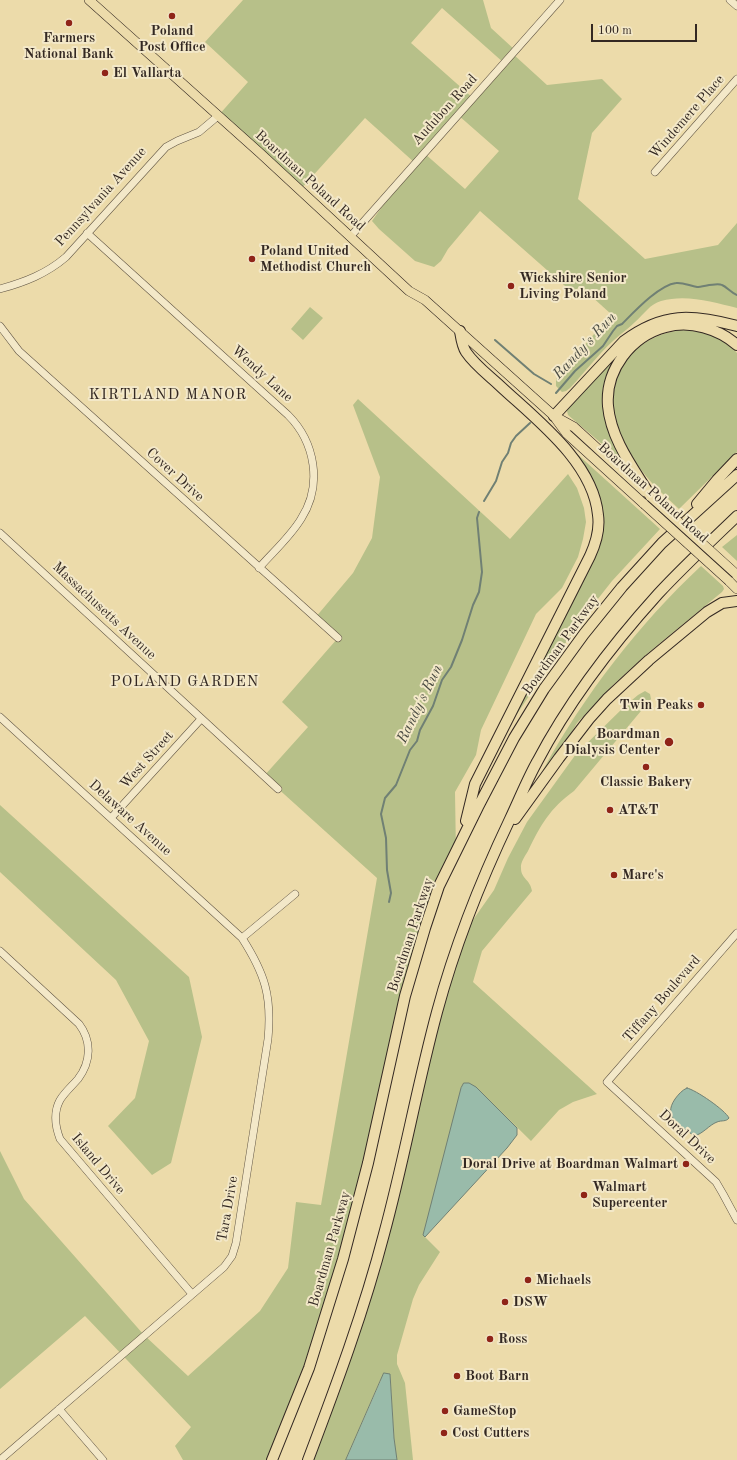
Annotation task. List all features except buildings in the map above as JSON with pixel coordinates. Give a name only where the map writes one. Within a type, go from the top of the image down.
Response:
[{"type":"highway","points":[[554,416],[624,341],[638,331],[658,322],[677,317],[696,317],[737,326]]},
{"type":"highway","points":[[647,500],[610,421],[608,395],[617,364],[626,351],[638,341],[652,332],[667,326],[698,326],[718,332],[737,346]]},
{"type":"highway","points":[[460,331],[465,350],[490,377],[548,431],[569,454],[593,491],[599,516],[596,543],[590,556],[475,784],[462,840]]},
{"type":"highway","points":[[677,528],[717,480],[737,459]]},
{"type":"highway","name":"Boardman Parkway","points":[[272,1460],[309,1368],[343,1259],[368,1163],[405,996],[439,886],[496,771],[544,689],[602,610],[644,562],[677,528],[737,475]]},
{"type":"highway","points":[[308,1460],[346,1358],[372,1278],[397,1185],[442,994],[473,901],[501,839],[536,763],[587,683],[643,611],[737,516]]},
{"type":"highway","points":[[716,536],[737,523]]},
{"type":"highway","points":[[501,839],[559,758],[589,719],[607,700],[630,677],[707,612],[722,604],[737,601]]},
{"type":"main road","name":"Boardman Poland Road","points":[[89,0],[409,291],[425,300],[554,416],[574,427],[737,589]]},
{"type":"main road","name":"Boardman Poland Road","points":[[647,500],[737,574]]},
{"type":"street","name":"Audubon Road","points":[[350,236],[560,0]]},
{"type":"street","points":[[730,0],[737,6]]},
{"type":"street","name":"Windemere Place","points":[[655,172],[737,79]]},
{"type":"street","name":"Pennsylvania Avenue","points":[[0,289],[18,284],[45,272],[66,257],[166,147],[176,140],[199,132],[218,116]]},
{"type":"street","name":"Wendy Lane","points":[[87,233],[288,415],[298,426],[306,440],[312,456],[314,469],[311,499],[307,509],[295,528],[259,568]]},
{"type":"street","name":"Cover Drive","points":[[0,326],[19,351],[338,638]]},
{"type":"street","name":"Massachusetts Avenue","points":[[0,533],[278,789]]},
{"type":"street","name":"Delaware Avenue","points":[[0,717],[242,938],[254,956]]},
{"type":"street","name":"West Street","points":[[111,818],[202,719]]},
{"type":"street","points":[[242,938],[295,894]]},
{"type":"street","name":"Tiffany Boulevard","points":[[608,1082],[737,933]]},
{"type":"street","name":"Island Drive","points":[[0,951],[79,1024],[88,1040],[89,1050],[86,1066],[78,1079],[64,1094],[57,1107],[55,1122],[60,1139],[192,1294]]},
{"type":"street","name":"Tara Drive","points":[[0,1460],[228,1262],[234,1251],[270,1020],[267,991],[254,956]]},
{"type":"street","name":"Doral Drive","points":[[608,1082],[716,1182],[737,1220]]},
{"type":"street","points":[[59,1410],[103,1460]]},
{"type":"green space","points":[[243,0],[483,0],[491,28],[515,50],[513,54],[547,85],[602,79],[622,99],[592,133],[578,199],[645,259],[718,245],[737,223],[737,308],[709,301],[680,298],[657,302],[607,346],[570,388],[562,392],[556,386],[556,379],[611,314],[580,286],[573,293],[480,211],[448,249],[441,261],[434,267],[415,261],[372,221],[405,174],[415,163],[365,118],[300,190],[218,116],[248,82],[205,42]],"holes":[[[442,8],[504,63],[473,98],[411,43]],[[458,115],[499,151],[465,189],[424,153]]]},
{"type":"green space","points":[[310,307],[323,318],[303,340],[291,329]]},
{"type":"green space","points":[[680,330],[704,333],[712,336],[725,342],[737,353],[737,452],[679,509],[658,489],[633,459],[617,426],[613,409],[613,392],[617,376],[626,360],[637,348],[664,334]]},
{"type":"green space","points":[[616,354],[618,357],[603,405],[607,427],[623,460],[622,461],[568,415],[567,411],[568,407]]},
{"type":"green space","points":[[358,399],[510,539],[568,474],[577,488],[584,508],[586,522],[578,557],[562,588],[536,614],[481,730],[476,755],[455,792],[456,854],[425,928],[343,1259],[272,1460],[183,1460],[175,1446],[191,1427],[85,1316],[0,1389],[0,1151],[24,1199],[144,1335],[188,1376],[260,1311],[288,1268],[296,1202],[321,1205],[377,878],[264,776],[308,727],[282,702],[337,639],[315,618],[353,573],[372,538],[380,477],[353,405]]},
{"type":"green space","points":[[575,452],[660,529],[612,581],[586,614],[517,714],[515,712],[597,553],[601,540],[603,526],[574,453]]},
{"type":"green space","points":[[737,535],[737,561],[722,547]]},
{"type":"green space","points":[[701,566],[723,586],[724,589],[722,592],[648,653],[613,685],[577,723],[566,742],[545,771],[543,770],[577,714],[634,636]]},
{"type":"green space","points":[[645,691],[650,694],[651,699],[574,791],[558,804],[546,818],[537,833],[521,864],[522,875],[531,887],[532,891],[482,951],[473,982],[597,1094],[573,1102],[559,1110],[531,1141],[476,1087],[423,1235],[440,1252],[419,1285],[413,1299],[397,1355],[397,1364],[405,1383],[413,1460],[397,1460],[396,1458],[390,1375],[380,1381],[346,1460],[308,1460],[346,1358],[461,937],[494,890],[508,858],[527,822],[576,754],[626,705]]},
{"type":"green space","points":[[0,805],[189,977],[202,1037],[171,1163],[152,1175],[108,1126],[135,1098],[149,1041],[116,980],[0,872]]},
{"type":"shaded area","points":[[464,1083],[469,1083],[476,1087],[517,1128],[517,1135],[507,1148],[425,1237],[423,1235],[461,1088]]},
{"type":"shaded area","points":[[687,1088],[697,1092],[710,1101],[722,1110],[729,1118],[727,1120],[714,1123],[694,1136],[675,1120],[671,1111],[675,1099]]},
{"type":"shaded area","points":[[384,1373],[390,1374],[394,1438],[397,1460],[346,1460]]},
{"type":"waterway","name":"Randy's Run","points":[[556,393],[575,371],[603,346],[617,326],[622,324],[647,300],[669,285],[681,283],[697,287],[720,284],[737,295]]},
{"type":"waterway","points":[[495,340],[534,374],[551,384]]},
{"type":"waterway","name":"Randy's Run","points":[[484,501],[496,481],[502,462],[508,453],[511,443],[530,423]]},
{"type":"waterway","name":"Randy's Run","points":[[389,902],[391,893],[387,870],[386,838],[381,814],[385,798],[396,785],[410,750],[417,741],[420,730],[433,706],[442,680],[451,667],[479,592],[482,572],[477,518],[479,512]]},
{"type":"place","name":"Poland Post Office","points":[[172,16]]},
{"type":"place","name":"Farmers National Bank","points":[[69,23]]},
{"type":"place","name":"El Vallarta","points":[[105,73]]},
{"type":"place","name":"Poland United Methodist Church","points":[[252,259]]},
{"type":"place","name":"Wickshire Senior Living Poland","points":[[511,286]]},
{"type":"place","name":"Twin Peaks","points":[[701,705]]},
{"type":"place","name":"Boardman Dialysis Center","points":[[669,742]]},
{"type":"place","name":"Classic Bakery","points":[[646,767]]},
{"type":"place","name":"AT&T","points":[[610,810]]},
{"type":"place","name":"Marc's","points":[[614,875]]},
{"type":"place","name":"Doral Drive at Boardman Walmart","points":[[686,1164]]},
{"type":"place","name":"Walmart Supercenter","points":[[584,1195]]},
{"type":"place","name":"Michaels","points":[[528,1280]]},
{"type":"place","name":"DSW","points":[[505,1302]]},
{"type":"place","name":"Ross","points":[[490,1339]]},
{"type":"place","name":"Boot Barn","points":[[457,1376]]},
{"type":"place","name":"GameStop","points":[[445,1411]]},
{"type":"place","name":"Cost Cutters","points":[[444,1433]]},
{"type":"district","name":"KIRTLAND MANOR","points":[[168,395]]},
{"type":"district","name":"POLAND GARDEN","points":[[185,682]]}]
